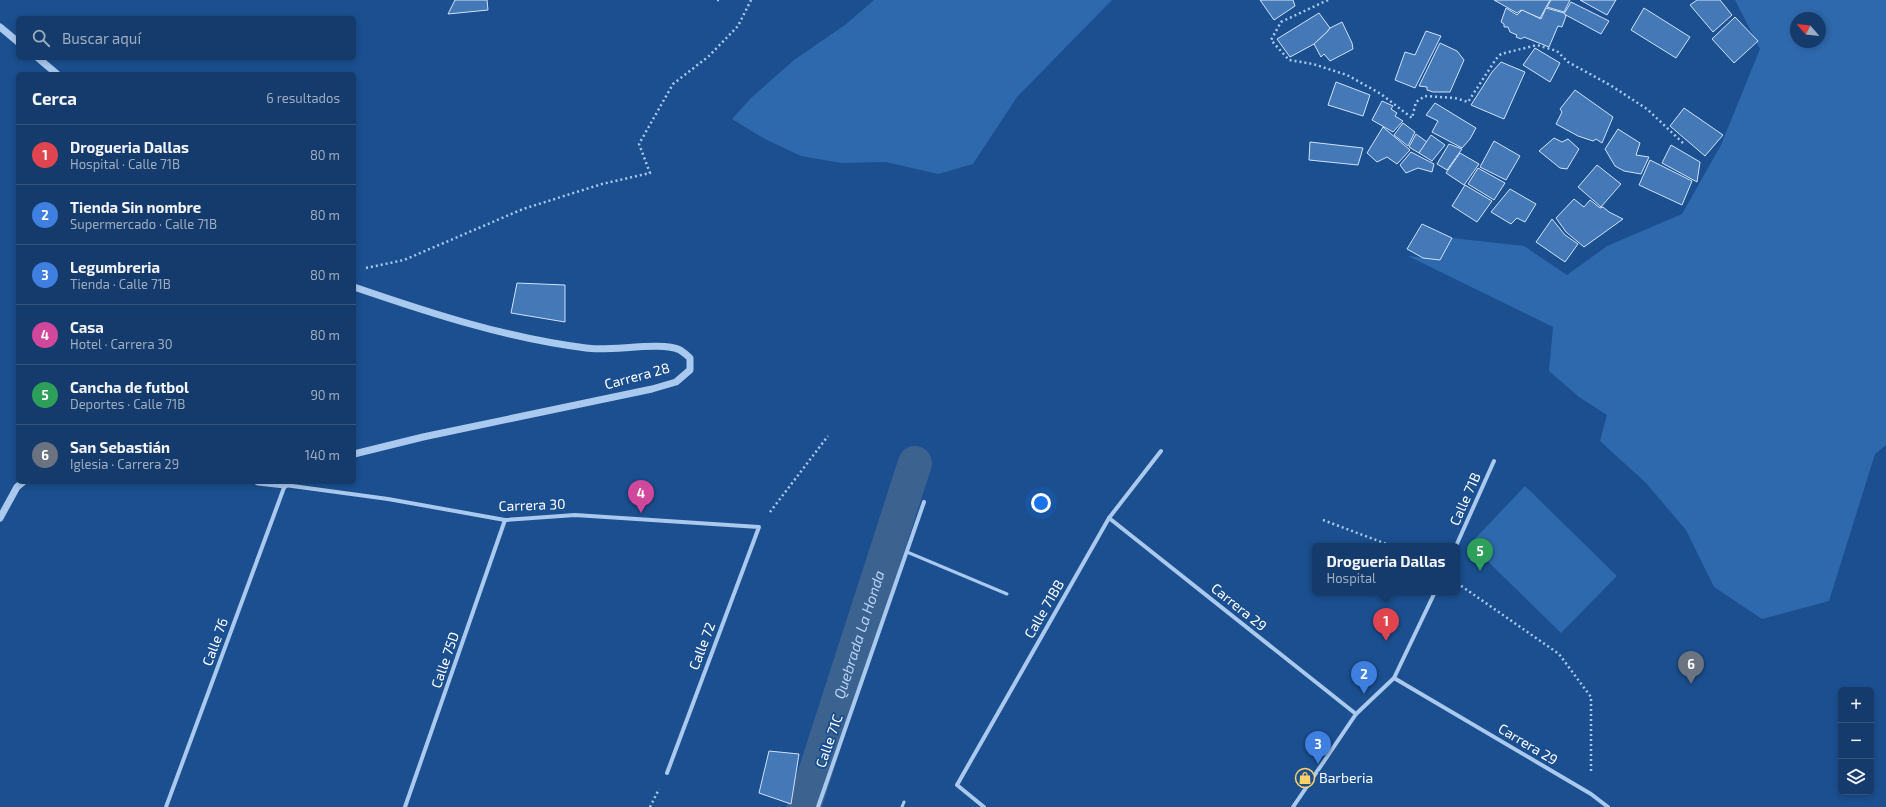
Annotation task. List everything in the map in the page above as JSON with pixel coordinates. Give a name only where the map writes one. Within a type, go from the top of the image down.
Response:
[{"type":"street","points":[[0,27],[16,40]]},
{"type":"street","points":[[40,60],[55,72]]},
{"type":"street","name":"Carrera 28","points":[[356,288],[435,314],[507,334],[588,349],[659,347],[679,350],[690,358],[690,370],[676,382],[652,389],[423,437],[356,454]]},
{"type":"street","name":"Calle 71BB","points":[[984,807],[957,784],[1109,518],[1161,452]]},
{"type":"street","name":"Calle 71B","points":[[1457,543],[1494,461]]},
{"type":"street","points":[[0,518],[17,487],[21,484]]},
{"type":"street","name":"Carrera 30","points":[[287,484],[388,499],[505,520],[575,515],[759,527]]},
{"type":"street","name":"Calle 76","points":[[166,807],[287,484]]},
{"type":"street","name":"Calle 71C","points":[[818,807],[924,502]]},
{"type":"street","name":"Carrera 29","points":[[1109,518],[1356,714]]},
{"type":"street","name":"Calle 75D","points":[[405,807],[505,520]]},
{"type":"street","name":"Calle 72","points":[[667,773],[759,527]]},
{"type":"street","points":[[1293,807],[1356,714],[1394,678],[1434,595]]},
{"type":"street","name":"Carrera 29","points":[[1394,678],[1591,794],[1608,807]]},
{"type":"lane","points":[[907,552],[1007,594]]},
{"type":"lane","points":[[902,807],[904,802]]},
{"type":"path","points":[[361,269],[404,260],[523,209],[602,184],[650,173],[640,144],[673,84],[709,56],[738,26],[751,0]]},
{"type":"path","points":[[1328,0],[1281,22],[1271,40],[1289,60],[1313,64],[1347,75],[1381,94],[1412,118],[1416,102],[1425,96],[1456,98],[1468,102],[1496,58],[1501,54],[1537,45],[1557,51],[1568,62],[1610,84],[1647,109],[1683,143]]},
{"type":"path","points":[[759,527],[828,436]]},
{"type":"path","points":[[1323,520],[1384,543]]},
{"type":"path","points":[[1460,585],[1559,654],[1591,697],[1591,794]]},
{"type":"shaded area","points":[[874,0],[1112,0],[1017,97],[973,164],[938,174],[886,162],[841,163],[801,156],[765,139],[732,119],[751,98],[794,60],[845,25]]},
{"type":"shaded area","points":[[1735,0],[1886,0],[1886,445],[1875,454],[1829,601],[1762,619],[1714,587],[1686,530],[1646,483],[1600,441],[1607,415],[1579,397],[1549,371],[1553,327],[1408,256],[1440,260],[1452,238],[1524,246],[1567,275],[1607,246],[1682,214],[1721,145],[1760,49]]},
{"type":"shaded area","points":[[1525,486],[1617,576],[1561,633],[1470,544]]},
{"type":"building","points":[[455,0],[487,0],[488,10],[448,14]]},
{"type":"building","points":[[1260,0],[1293,0],[1295,6],[1274,20]]},
{"type":"building","points":[[1494,0],[1550,0],[1540,18],[1521,10],[1517,13]]},
{"type":"building","points":[[1551,0],[1570,0],[1564,12],[1547,7]]},
{"type":"building","points":[[1580,0],[1616,0],[1607,15]]},
{"type":"building","points":[[1697,0],[1720,0],[1732,15],[1713,32],[1690,5]]},
{"type":"building","points":[[1571,2],[1609,21],[1601,34],[1564,14]]},
{"type":"building","points":[[1506,8],[1517,15],[1522,10],[1541,19],[1546,8],[1564,13],[1566,16],[1562,27],[1558,26],[1549,47],[1524,37],[1521,39],[1516,37],[1517,35],[1510,32],[1508,27],[1504,27],[1504,24],[1501,22]]},
{"type":"building","points":[[1644,8],[1690,37],[1676,58],[1631,30]]},
{"type":"building","points":[[1319,13],[1330,28],[1314,44],[1290,57],[1277,39]]},
{"type":"building","points":[[1735,17],[1758,41],[1734,63],[1712,39]]},
{"type":"building","points":[[1342,22],[1352,43],[1353,49],[1330,61],[1324,54],[1321,57],[1314,44],[1330,28]]},
{"type":"building","points":[[1426,31],[1441,36],[1415,88],[1395,80],[1405,52],[1415,55]]},
{"type":"building","points":[[1440,43],[1457,51],[1464,60],[1450,92],[1433,92],[1427,90],[1427,87],[1419,86]]},
{"type":"building","points":[[1535,48],[1560,63],[1550,82],[1523,65]]},
{"type":"building","points":[[1501,62],[1525,72],[1504,119],[1471,105],[1492,72]]},
{"type":"building","points":[[1336,82],[1370,95],[1363,116],[1328,105]]},
{"type":"building","points":[[1575,90],[1613,117],[1602,143],[1596,139],[1593,141],[1578,136],[1556,124],[1562,112],[1560,109]]},
{"type":"building","points":[[1382,101],[1393,106],[1391,109],[1397,113],[1395,116],[1403,121],[1393,132],[1372,120]]},
{"type":"building","points":[[1435,103],[1476,128],[1470,139],[1462,148],[1432,132],[1438,121],[1426,115]]},
{"type":"building","points":[[1684,108],[1723,135],[1705,156],[1670,126]]},
{"type":"building","points":[[1403,123],[1415,132],[1408,146],[1394,135]]},
{"type":"building","points":[[1383,127],[1410,150],[1397,164],[1387,157],[1377,162],[1367,153]]},
{"type":"building","points":[[1618,129],[1640,143],[1636,155],[1649,157],[1641,174],[1624,171],[1615,166],[1605,149]]},
{"type":"building","points":[[1416,134],[1427,142],[1419,153],[1409,147]]},
{"type":"building","points":[[1431,135],[1445,145],[1432,161],[1419,153]]},
{"type":"building","points":[[1554,138],[1562,142],[1568,139],[1579,149],[1567,169],[1560,168],[1539,151]]},
{"type":"building","points":[[1494,141],[1520,156],[1506,180],[1480,167]]},
{"type":"building","points":[[1310,142],[1363,148],[1358,165],[1309,160]]},
{"type":"building","points":[[1449,144],[1462,149],[1447,170],[1437,164]]},
{"type":"building","points":[[1671,145],[1700,162],[1697,182],[1662,163]]},
{"type":"building","points":[[1411,152],[1434,164],[1432,172],[1418,168],[1406,173],[1400,165]]},
{"type":"building","points":[[1460,153],[1479,164],[1464,185],[1446,173]]},
{"type":"building","points":[[1650,160],[1692,181],[1682,205],[1639,185]]},
{"type":"building","points":[[1597,165],[1621,184],[1601,207],[1578,187]]},
{"type":"building","points":[[1478,168],[1505,183],[1494,200],[1468,184]]},
{"type":"building","points":[[1465,185],[1492,201],[1477,222],[1452,206]]},
{"type":"building","points":[[1510,189],[1536,204],[1525,222],[1517,218],[1511,224],[1491,212]]},
{"type":"building","points":[[1574,199],[1584,207],[1590,200],[1600,208],[1603,207],[1609,212],[1623,219],[1584,247],[1566,232],[1556,218]]},
{"type":"building","points":[[1552,219],[1565,235],[1578,244],[1565,262],[1536,242]]},
{"type":"building","points":[[1422,224],[1452,238],[1440,260],[1423,258],[1407,249]]},
{"type":"building","points":[[517,283],[565,285],[565,322],[511,313]]},
{"type":"building","points":[[769,751],[799,754],[791,804],[759,793]]},
{"type":"waterway","name":"Quebrada La Honda","points":[[804,807],[915,463]]},
{"type":"place","name":"Casa","points":[[641,513]]},
{"type":"place","name":"Cancha de futbol","points":[[1480,571]]},
{"type":"place","name":"Drogueria Dallas","points":[[1386,641]]},
{"type":"place","name":"San Sebastián","points":[[1691,684]]},
{"type":"place","name":"Tienda Sin nombre","points":[[1364,694]]},
{"type":"place","name":"Legumbreria","points":[[1318,764]]},
{"type":"place","name":"Barberia","points":[[1305,778]]}]
